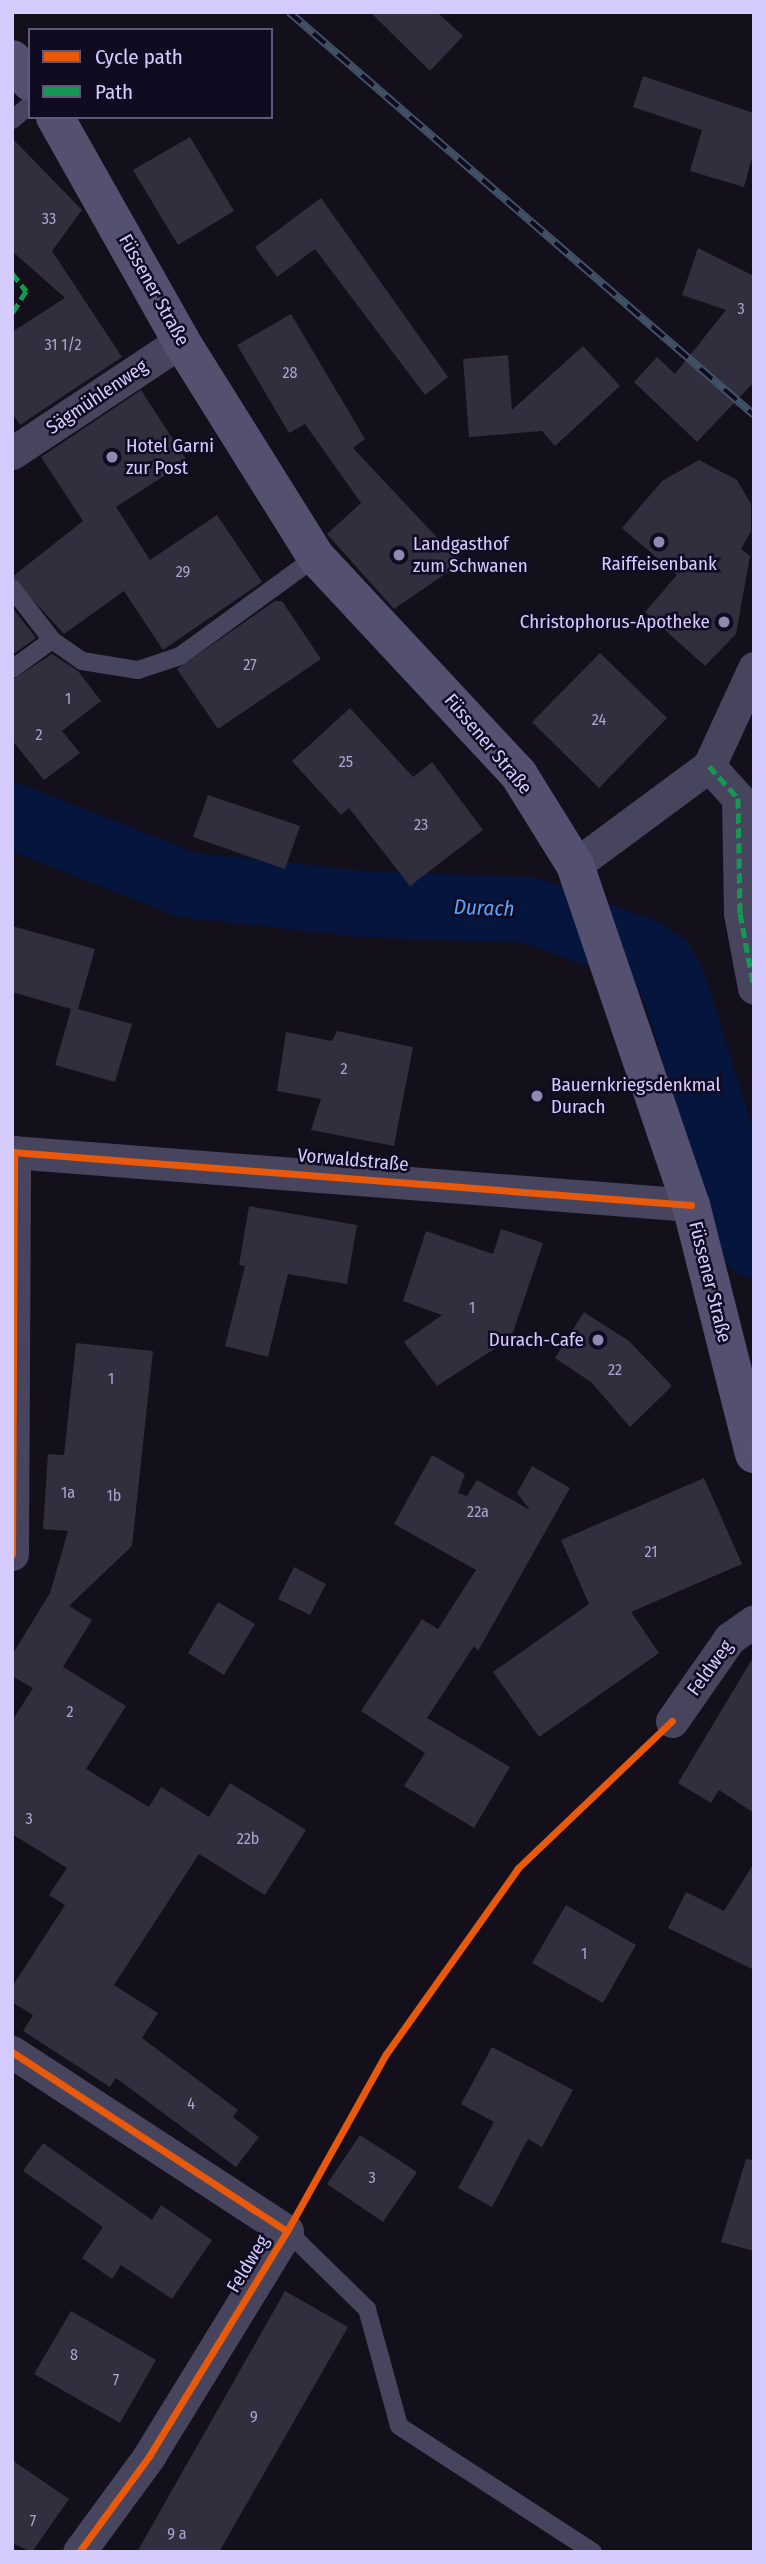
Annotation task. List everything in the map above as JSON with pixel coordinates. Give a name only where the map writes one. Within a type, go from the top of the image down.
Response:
[{"type":"main road","points":[[12,59],[28,79]]},
{"type":"main road","name":"Füssener Straße","points":[[56,119],[181,341],[316,557],[519,775],[575,864],[592,907],[691,1205],[754,1454]]},
{"type":"street","name":"Sägmühlenweg","points":[[12,453],[181,341]]},
{"type":"street","points":[[575,864],[709,766],[753,674]]},
{"type":"street","points":[[709,766],[738,798],[740,913],[754,988]]},
{"type":"street","points":[[12,1554],[13,1152]]},
{"type":"street","name":"Vorwaldstraße","points":[[13,1152],[691,1205]]},
{"type":"street","name":"Feldweg","points":[[672,1721],[730,1638],[754,1621]]},
{"type":"street","name":"Feldweg","points":[[12,2052],[287,2231],[150,2455],[79,2552]]},
{"type":"lane","points":[[12,120],[28,107]]},
{"type":"lane","points":[[12,588],[52,640],[82,661],[108,668],[159,665],[316,557]]},
{"type":"lane","points":[[12,669],[52,640]]},
{"type":"lane","points":[[287,2231],[367,2309],[399,2426],[593,2552]]},
{"type":"building","points":[[370,12],[437,12],[463,36],[430,71]]},
{"type":"building","points":[[643,76],[754,113],[754,151],[744,187],[690,171],[702,130],[633,107]]},
{"type":"building","points":[[190,137],[234,211],[178,245],[133,170]]},
{"type":"building","points":[[12,138],[82,210],[52,251],[122,357],[20,425],[12,413],[12,332],[65,298],[12,251]]},
{"type":"building","points":[[321,198],[448,377],[425,395],[315,249],[277,277],[255,247]]},
{"type":"building","points":[[698,248],[754,276],[754,382],[697,442],[634,382],[657,357],[675,374],[726,310],[682,295]]},
{"type":"building","points":[[291,314],[365,439],[353,448],[461,563],[394,609],[327,534],[361,503],[305,424],[289,433],[237,345]]},
{"type":"building","points":[[583,346],[620,386],[555,446],[542,431],[469,437],[463,359],[508,355],[512,410]]},
{"type":"building","points":[[141,390],[187,461],[116,507],[150,560],[217,515],[262,582],[163,650],[124,591],[64,634],[12,577],[83,521],[41,457]]},
{"type":"building","points":[[699,460],[737,480],[751,504],[751,531],[741,549],[750,556],[736,634],[705,666],[645,612],[677,575],[622,528],[662,481]]},
{"type":"building","points":[[275,601],[282,601],[321,659],[218,729],[177,669]]},
{"type":"building","points":[[12,607],[36,638],[12,655]]},
{"type":"building","points":[[600,653],[667,718],[599,788],[532,722]]},
{"type":"building","points":[[52,654],[78,671],[101,701],[62,731],[80,753],[44,780],[12,740],[12,680]]},
{"type":"building","points":[[350,708],[413,777],[432,762],[483,830],[410,886],[349,808],[341,815],[292,761]]},
{"type":"building","points":[[208,795],[300,826],[285,869],[193,837]]},
{"type":"building","points":[[12,926],[95,949],[78,1009],[132,1024],[115,1082],[55,1065],[71,1009],[12,992]]},
{"type":"building","points":[[337,1031],[413,1047],[394,1146],[311,1130],[321,1099],[277,1091],[286,1032],[332,1041]]},
{"type":"building","points":[[249,1206],[357,1225],[347,1284],[288,1274],[268,1357],[225,1346],[245,1266],[239,1265]]},
{"type":"building","points":[[501,1229],[543,1243],[511,1338],[437,1386],[404,1342],[442,1315],[403,1301],[426,1231],[493,1254]]},
{"type":"building","points":[[584,1312],[629,1341],[672,1386],[630,1427],[591,1382],[555,1358]]},
{"type":"building","points":[[76,1343],[153,1351],[132,1546],[69,1606],[92,1620],[63,1667],[126,1706],[86,1769],[149,1807],[161,1787],[209,1817],[230,1783],[306,1830],[265,1895],[199,1854],[114,1985],[158,2013],[142,2038],[238,2110],[233,2117],[259,2137],[236,2167],[116,2078],[110,2087],[23,2031],[33,2015],[12,2002],[12,1987],[65,1905],[49,1895],[67,1868],[12,1834],[12,1721],[33,1688],[12,1676],[12,1655],[50,1593],[68,1531],[43,1529],[48,1454],[64,1455]]},
{"type":"building","points":[[432,1455],[465,1474],[458,1493],[467,1496],[477,1480],[530,1510],[517,1493],[532,1466],[570,1488],[478,1651],[474,1646],[427,1718],[510,1767],[474,1828],[404,1786],[425,1753],[361,1711],[422,1619],[438,1629],[476,1570],[394,1524]]},
{"type":"building","points":[[704,1478],[742,1564],[631,1612],[659,1653],[539,1737],[493,1672],[589,1604],[561,1540]]},
{"type":"building","points":[[294,1567],[326,1584],[310,1615],[278,1599]]},
{"type":"building","points":[[218,1602],[255,1624],[224,1675],[188,1653]]},
{"type":"building","points":[[754,1656],[754,1813],[719,1790],[711,1803],[678,1783]]},
{"type":"building","points":[[754,1863],[754,1970],[668,1928],[686,1892],[724,1911]]},
{"type":"building","points":[[566,1905],[636,1945],[603,2003],[532,1963]]},
{"type":"building","points":[[492,2047],[573,2090],[542,2147],[528,2139],[492,2207],[458,2188],[494,2122],[461,2104]]},
{"type":"building","points":[[360,2135],[417,2172],[383,2222],[327,2184]]},
{"type":"building","points":[[43,2143],[152,2220],[161,2205],[212,2240],[172,2299],[121,2265],[112,2279],[82,2258],[103,2227],[23,2171]]},
{"type":"building","points":[[746,2159],[754,2160],[754,2251],[721,2242]]},
{"type":"building","points":[[285,2291],[348,2327],[219,2552],[137,2552]]},
{"type":"building","points":[[71,2311],[156,2360],[120,2423],[34,2374]]},
{"type":"building","points":[[12,2460],[69,2499],[32,2552],[12,2543]]},
{"type":"waterway","name":"Durach","points":[[12,816],[188,885],[363,904],[530,910],[645,952],[662,964],[674,986],[754,1245]]},
{"type":"railway","points":[[289,12],[754,415]]},
{"type":"marked path","points":[[12,273],[26,291],[12,313]]},
{"type":"marked path","points":[[709,766],[738,798],[740,913],[754,988]]},
{"type":"cycle path","points":[[12,1152],[691,1205]]},
{"type":"cycle path","points":[[12,1554],[14,1152]]},
{"type":"cycle path","points":[[287,2231],[386,2054],[518,1868],[672,1721]]},
{"type":"cycle path","points":[[12,2052],[287,2231],[150,2455],[79,2552]]},
{"type":"place","name":"Hotel Garni zur Post","points":[[112,457]]},
{"type":"place","name":"Raiffeisenbank","points":[[659,542]]},
{"type":"place","name":"Landgasthof zum Schwanen","points":[[399,555]]},
{"type":"place","name":"Christophorus-Apotheke","points":[[724,622]]},
{"type":"place","name":"Bauernkriegsdenkmal Durach","points":[[537,1096]]},
{"type":"place","name":"Durach-Cafe","points":[[598,1340]]}]
